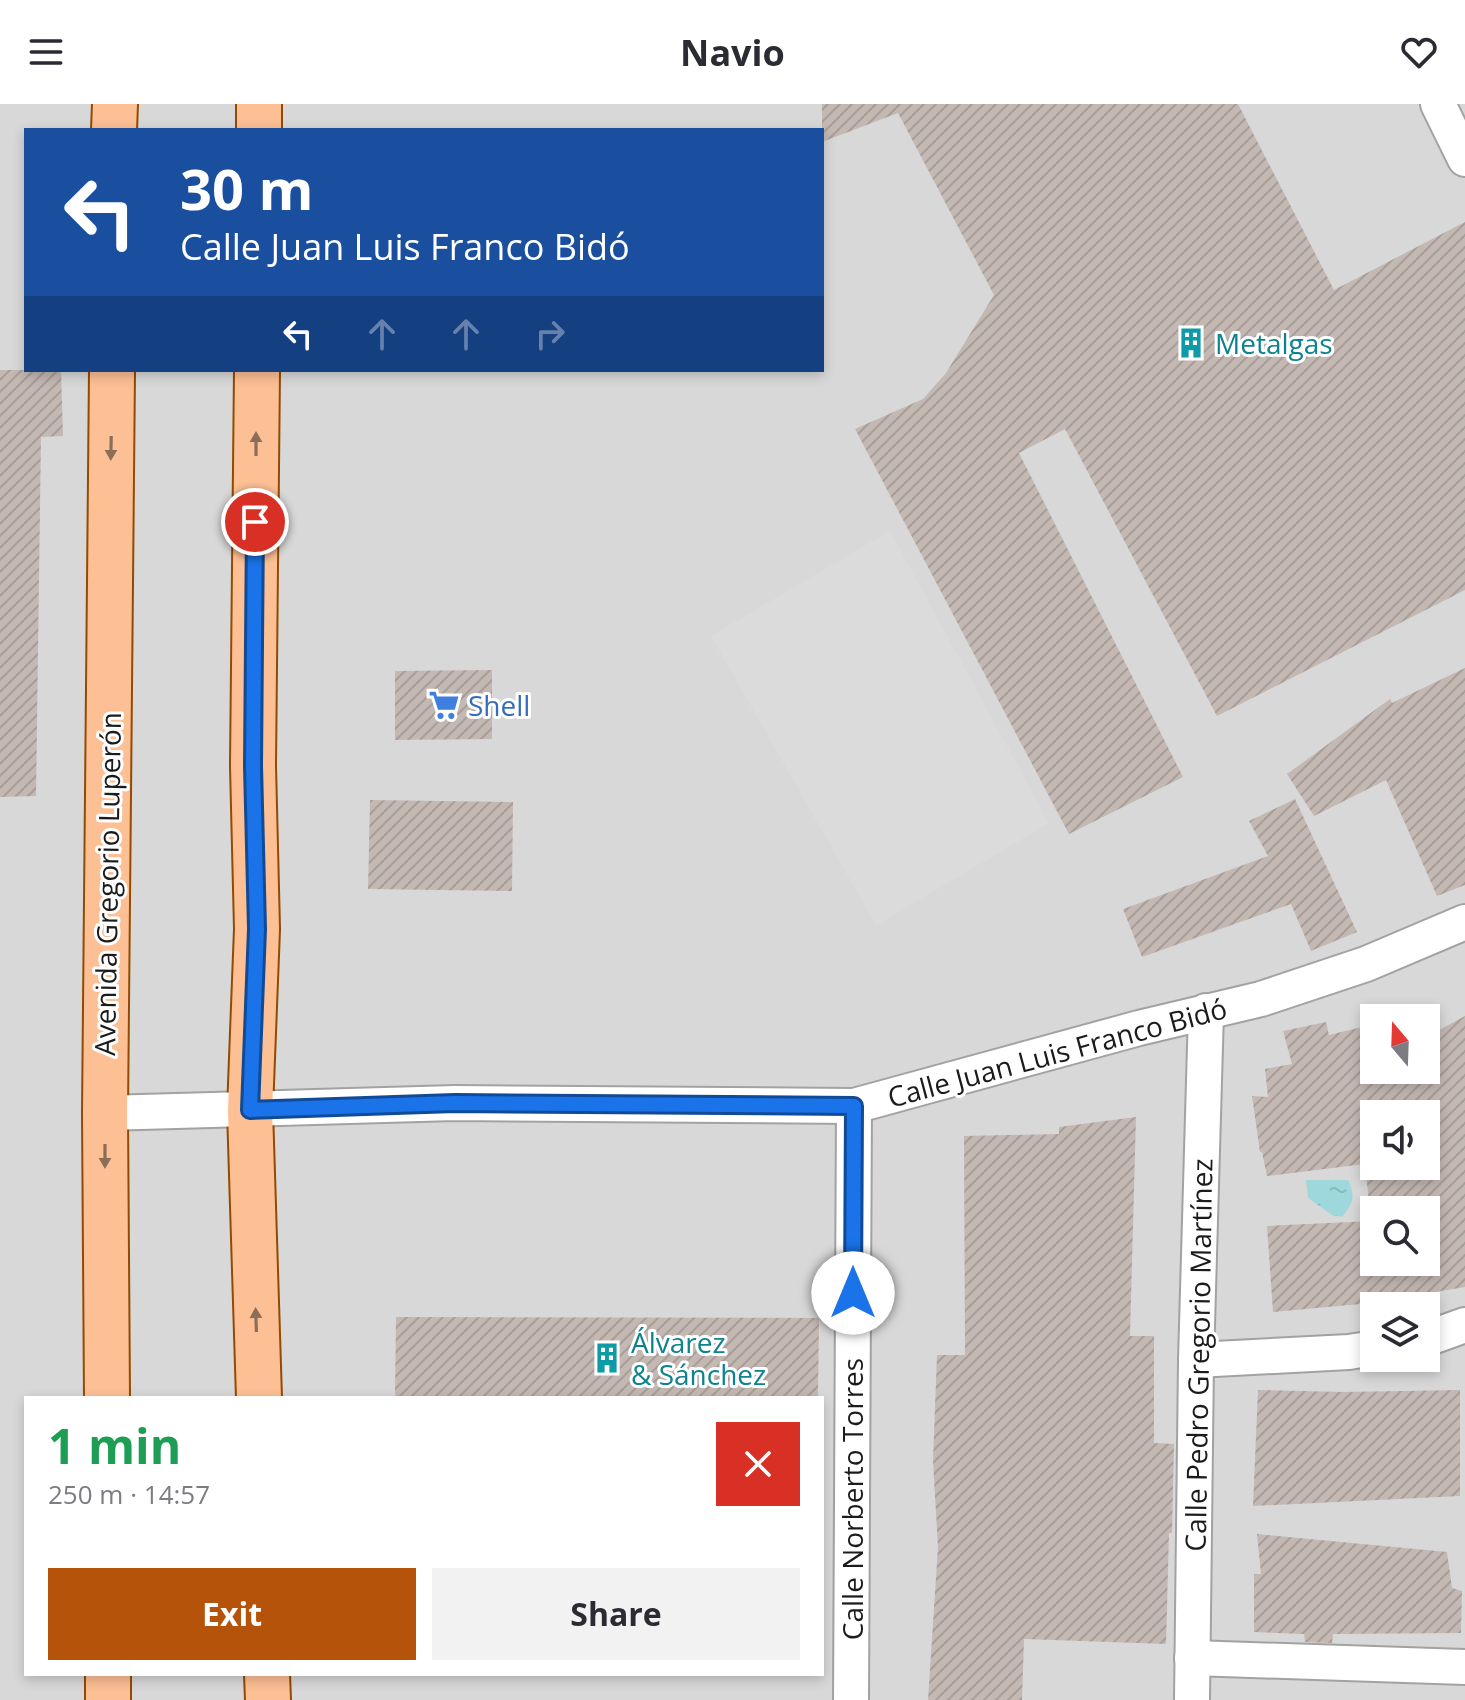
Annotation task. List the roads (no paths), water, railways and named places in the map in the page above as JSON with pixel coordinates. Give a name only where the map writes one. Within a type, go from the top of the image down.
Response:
[{"type":"main road","points":[[114,128],[115,104]]},
{"type":"main road","points":[[259,104],[259,128]]},
{"type":"main road","name":"Avenida Gregorio Luperón","points":[[107,1396],[105,1113],[112,372]]},
{"type":"main road","points":[[257,372],[253,766],[257,929],[250,1110],[259,1396]]},
{"type":"main road","points":[[108,1676],[108,1700]]},
{"type":"main road","points":[[267,1676],[268,1700]]},
{"type":"street","points":[[1438,104],[1465,159]]},
{"type":"street","name":"Calle Juan Luis Franco Bidó","points":[[105,1113],[455,1103],[854,1106],[1261,999],[1366,964],[1465,922]]},
{"type":"street","name":"Calle Pedro Gregorio Martínez","points":[[1192,1700],[1196,1360],[1206,1011]]},
{"type":"street","name":"Calle Norberto Torres","points":[[851,1700],[854,1106]]},
{"type":"street","points":[[1440,1334],[1465,1325]]},
{"type":"street","points":[[1196,1360],[1360,1350]]},
{"type":"street","points":[[1192,1658],[1465,1667]]},
{"type":"water","points":[[1306,1180],[1348,1180],[1352,1200],[1342,1217],[1332,1215],[1308,1198]]},
{"type":"place","name":"Metalgas","points":[[1191,343]]},
{"type":"place","name":"Shell","points":[[444,705]]},
{"type":"place","name":"Álvarez & Sánchez","points":[[607,1358]]}]
